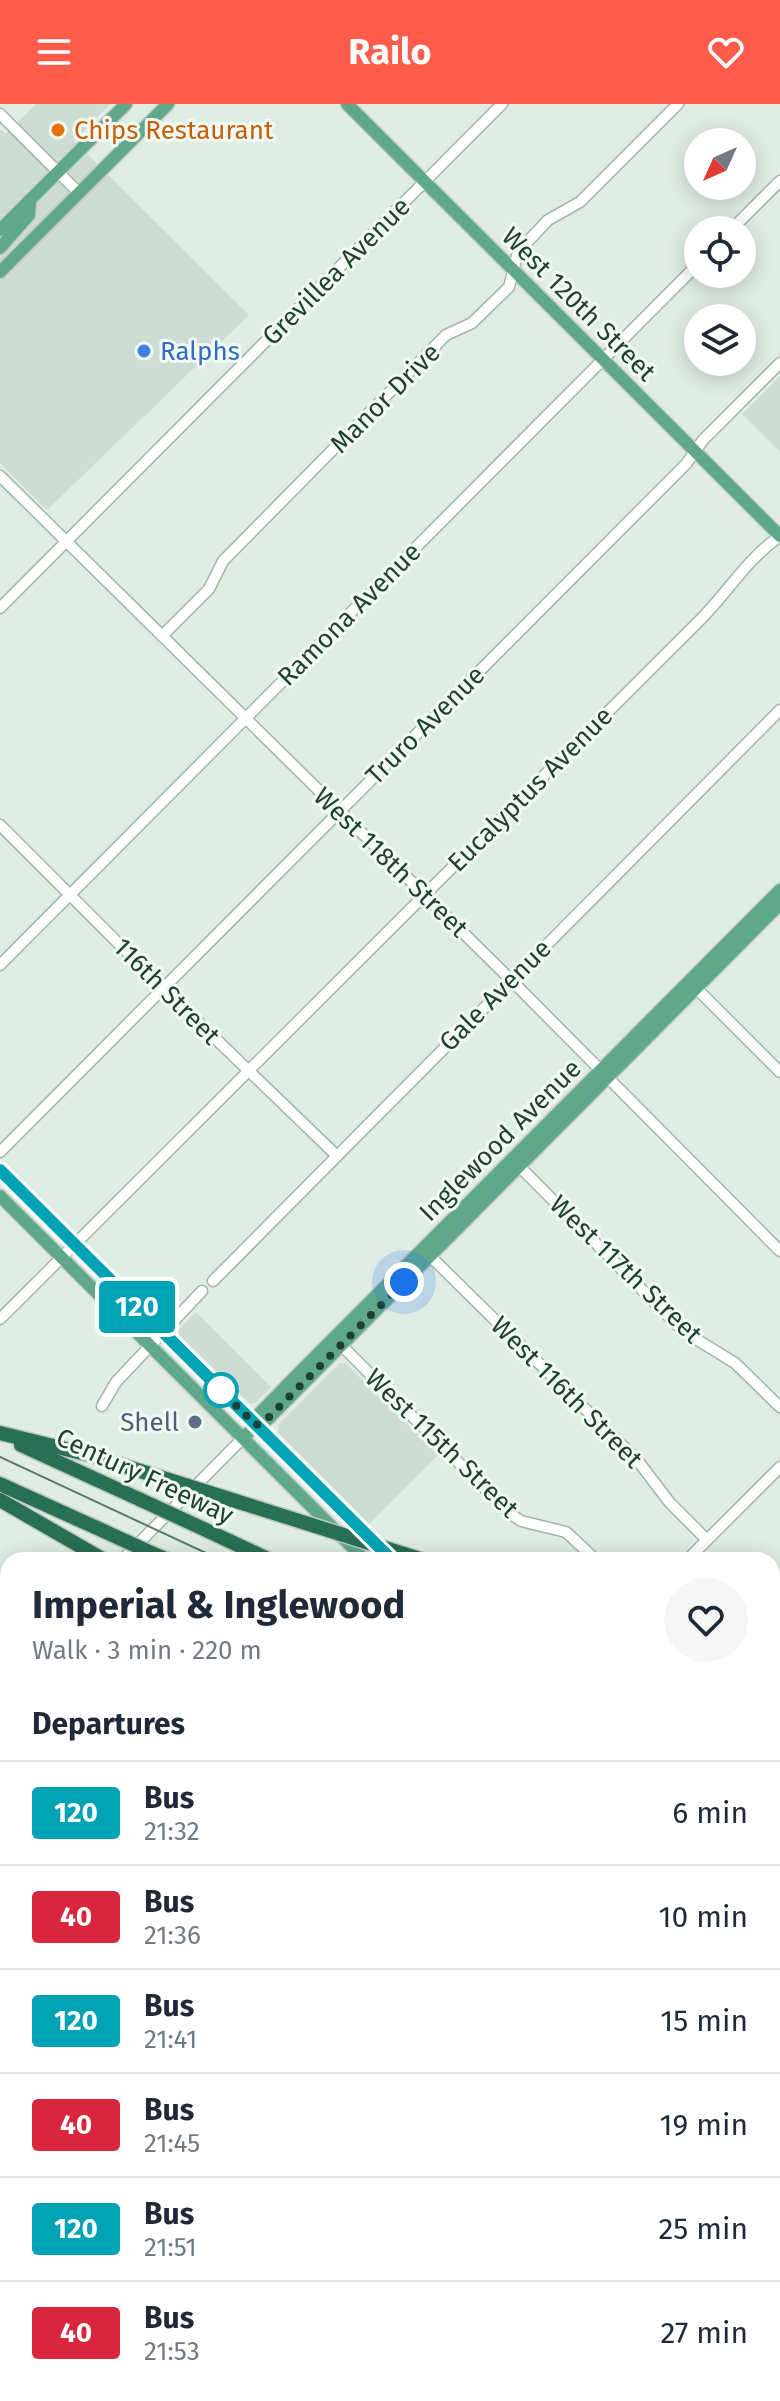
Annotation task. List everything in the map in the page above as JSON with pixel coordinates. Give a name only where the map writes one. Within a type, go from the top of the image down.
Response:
[{"type":"highway","points":[[0,1434],[90,1455],[398,1552]]},
{"type":"highway","name":"Century Freeway","points":[[0,1434],[253,1552]]},
{"type":"highway","points":[[0,1484],[151,1552]]},
{"type":"highway","points":[[0,1500],[89,1552]]},
{"type":"main road","points":[[0,230],[126,104]]},
{"type":"main road","points":[[0,272],[168,104]]},
{"type":"main road","name":"West 120th Street","points":[[347,104],[780,536]]},
{"type":"main road","points":[[0,248],[29,215],[30,200]]},
{"type":"main road","name":"Inglewood Avenue","points":[[243,1438],[256,1425],[260,1413],[338,1342],[780,895]]},
{"type":"main road","points":[[0,1170],[384,1552]]},
{"type":"main road","points":[[0,1196],[357,1552]]},
{"type":"street","name":"Grevillea Avenue","points":[[0,608],[502,104]]},
{"type":"street","name":"Manor Drive","points":[[162,636],[209,589],[223,561],[446,335],[472,323],[509,287],[518,252],[548,220],[580,202],[678,104]]},
{"type":"street","points":[[0,114],[79,193]]},
{"type":"street","points":[[745,216],[780,181]]},
{"type":"street","name":"Ramona Avenue","points":[[0,965],[684,278]]},
{"type":"street","name":"Truro Avenue","points":[[0,1152],[686,464],[780,363]]},
{"type":"street","name":"West 118th Street","points":[[0,476],[510,979],[780,1251]]},
{"type":"street","name":"Eucalyptus Avenue","points":[[0,1319],[700,620],[769,543],[780,536]]},
{"type":"street","name":"Gale Avenue","points":[[213,1281],[780,710]]},
{"type":"street","name":"116th Street","points":[[0,825],[247,1071],[255,1075],[336,1155]]},
{"type":"street","points":[[693,985],[780,1072]]},
{"type":"street","name":"West 117th Street","points":[[516,1162],[676,1324],[735,1363],[780,1407]]},
{"type":"street","name":"West 116th Street","points":[[426,1252],[638,1461],[670,1503],[707,1540]]},
{"type":"street","points":[[102,1406],[116,1382],[202,1291]]},
{"type":"street","name":"West 115th Street","points":[[338,1342],[508,1512],[521,1521],[566,1532],[587,1552]]},
{"type":"street","points":[[130,1552],[243,1438]]},
{"type":"street","points":[[695,1552],[780,1467]]},
{"type":"shaded area","points":[[36,104],[110,104],[74,141],[249,315],[47,510],[0,463],[0,129],[6,134]]},
{"type":"shaded area","points":[[780,376],[780,452],[742,414]]},
{"type":"shaded area","points":[[196,1312],[271,1387],[255,1403],[249,1403],[179,1335],[179,1329]]},
{"type":"shaded area","points":[[340,1363],[345,1363],[438,1455],[369,1524],[278,1433],[278,1425]]},
{"type":"tram line","points":[[0,1457],[204,1552]]},
{"type":"bus line","name":"120","points":[[0,1170],[384,1552]]},
{"type":"place","name":"Chips Restaurant","points":[[58,130]]},
{"type":"place","name":"Ralphs","points":[[144,351]]},
{"type":"place","name":"Shell","points":[[195,1422]]},
{"type":"route","points":[[221,1390],[213,1383],[256,1425],[265,1421],[404,1282]]}]
